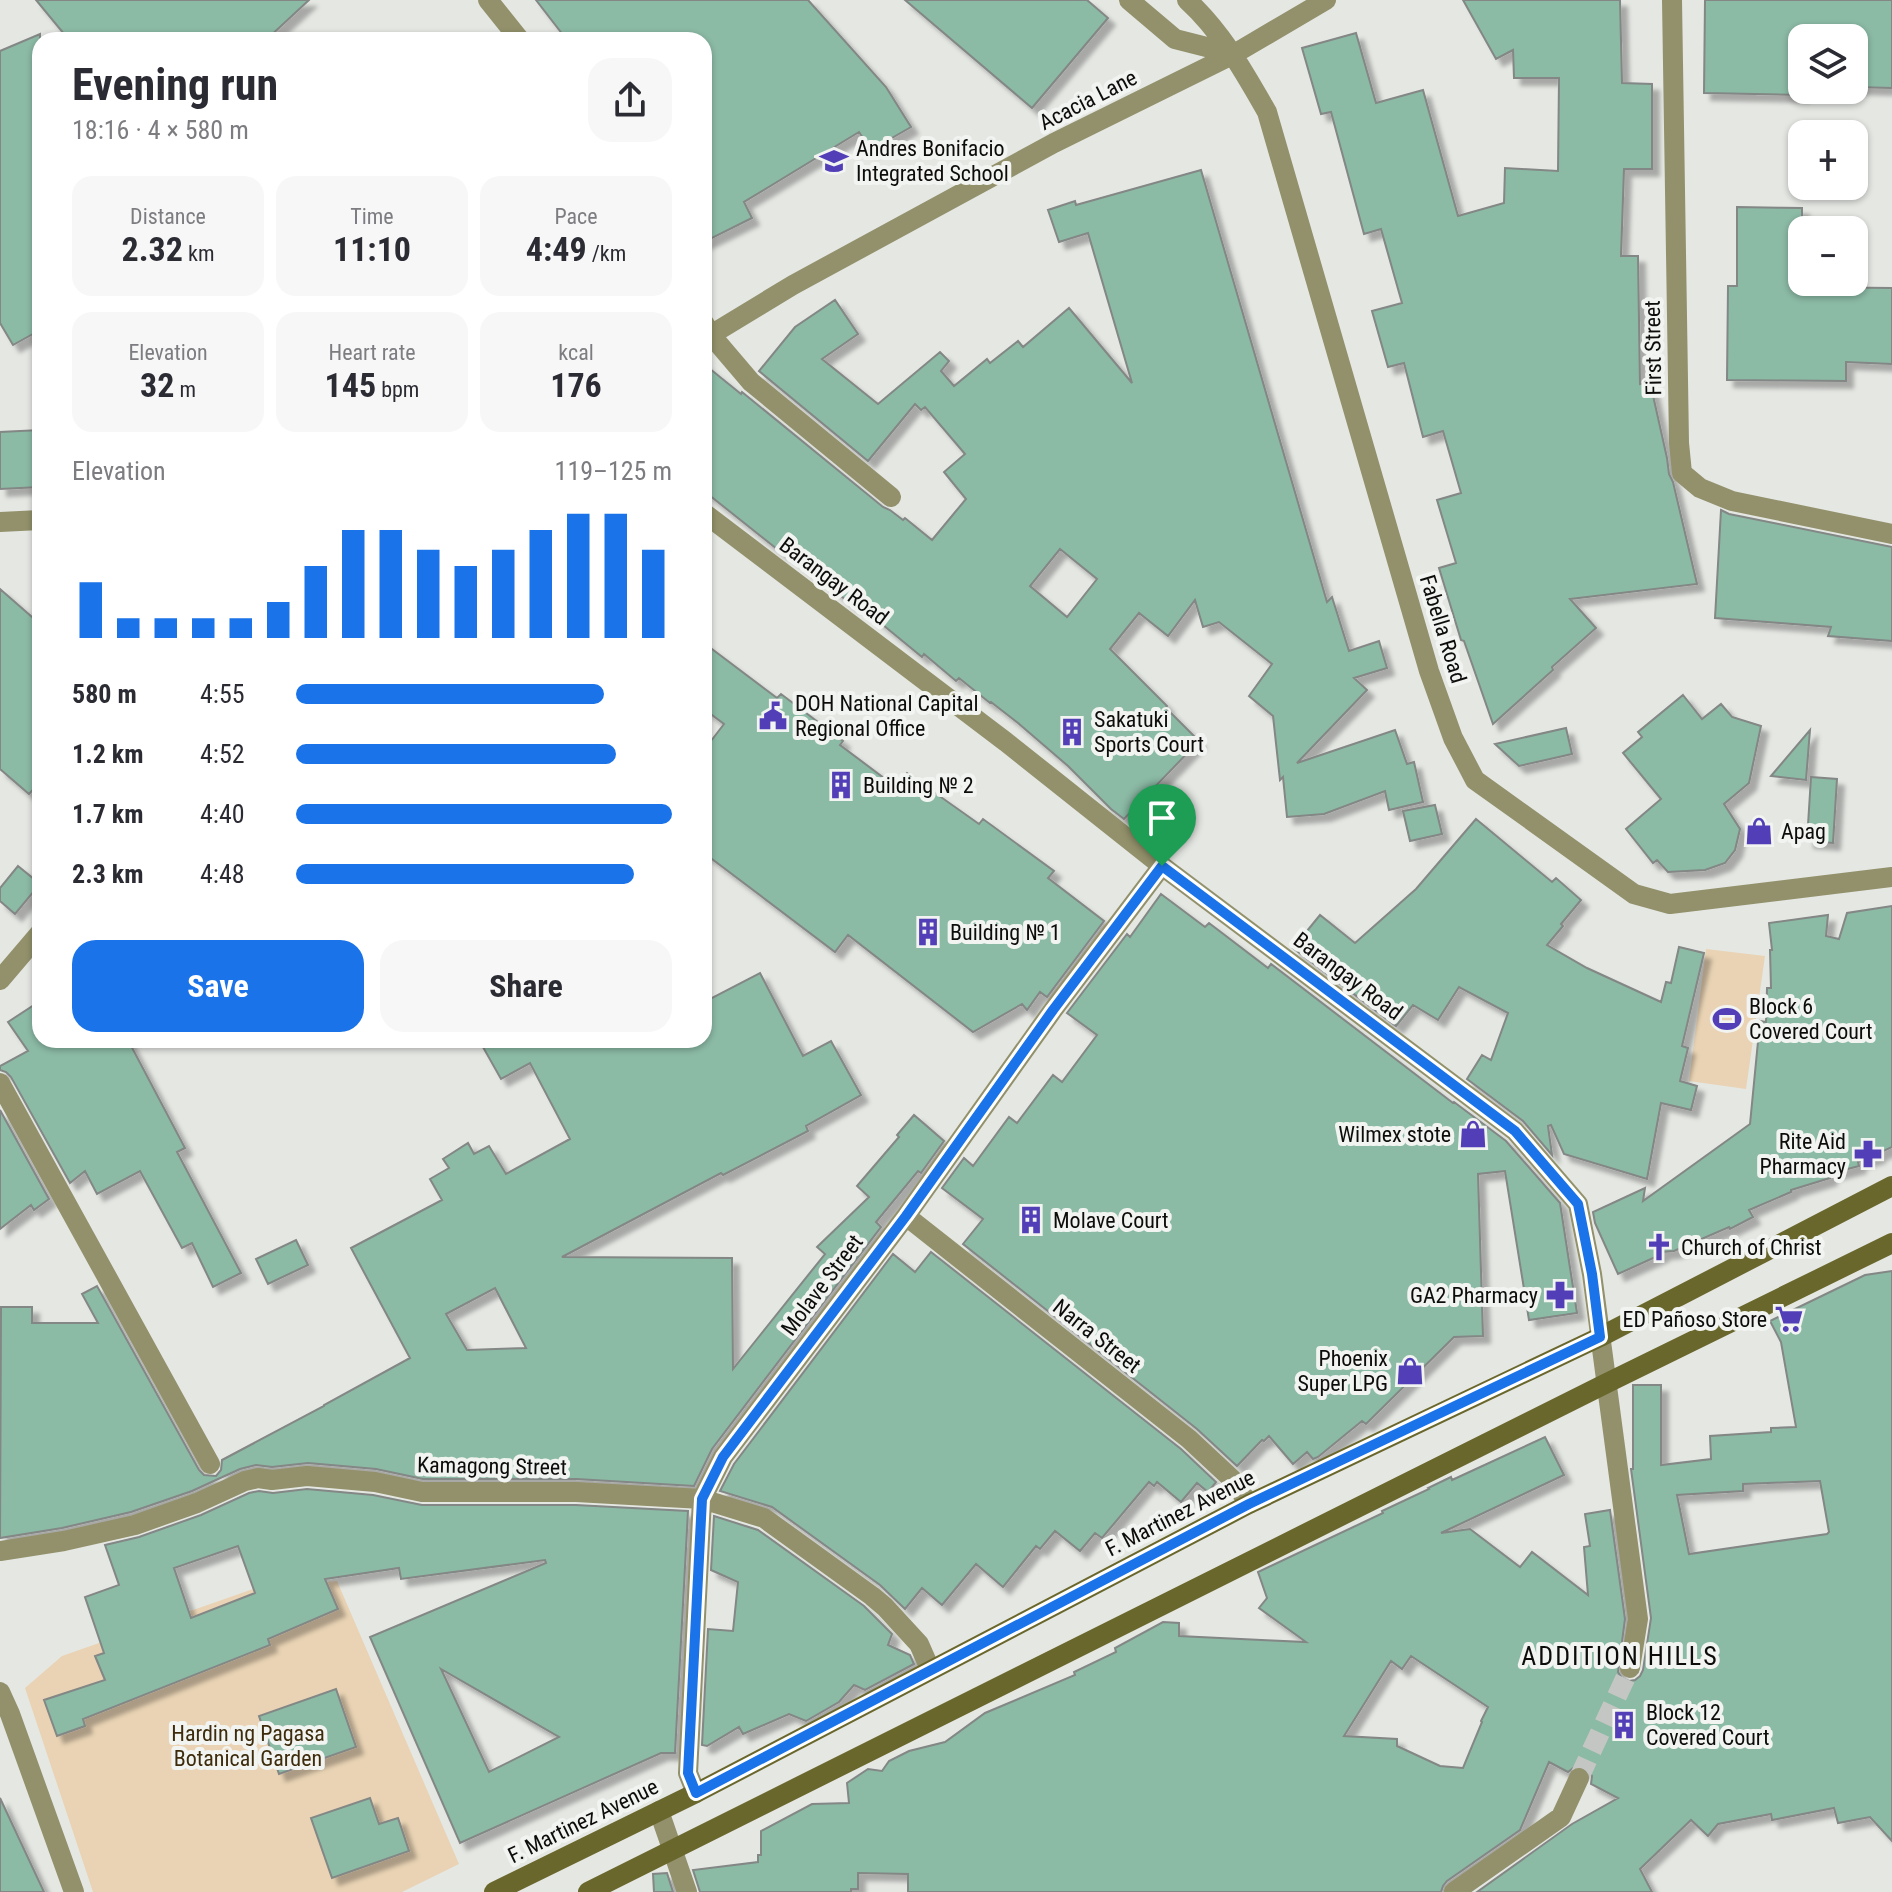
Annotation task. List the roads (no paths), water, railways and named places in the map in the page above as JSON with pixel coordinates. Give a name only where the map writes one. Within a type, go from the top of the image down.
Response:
[{"type":"main road","name":"F. Martinez Avenue","points":[[494,1892],[696,1793],[1249,1504],[1600,1337],[1892,1186]]},
{"type":"main road","points":[[588,1892],[1892,1243]]},
{"type":"street","points":[[488,0],[514,32]]},
{"type":"street","points":[[1129,0],[1175,39],[1234,54]]},
{"type":"street","name":"First Street","points":[[1672,0],[1682,473],[1700,488],[1732,501],[1892,534]]},
{"type":"street","name":"Acacia Lane","points":[[712,329],[1054,143],[1234,54],[1317,3]]},
{"type":"street","points":[[1175,39],[1194,7]]},
{"type":"street","name":"Fabella Road","points":[[1194,7],[1234,54],[1267,112],[1429,671],[1453,738],[1475,780],[1634,894],[1670,904],[1892,877]]},
{"type":"street","points":[[712,339],[751,382],[891,497]]},
{"type":"street","name":"Barangay Road","points":[[712,519],[1006,742],[1162,866],[1515,1131],[1578,1204],[1592,1274],[1638,1619],[1630,1668]]},
{"type":"street","points":[[0,522],[32,520]]},
{"type":"street","name":"Molave Street","points":[[696,1793],[688,1773],[702,1499],[723,1457],[906,1216],[1053,1010],[1162,866]]},
{"type":"street","points":[[0,980],[32,942]]},
{"type":"street","points":[[0,1083],[210,1464]]},
{"type":"street","name":"Narra Street","points":[[906,1216],[1189,1439],[1232,1479],[1249,1504]]},
{"type":"street","name":"Kamagong Street","points":[[0,1551],[135,1525],[258,1478],[272,1480],[307,1476],[375,1482],[422,1492],[576,1492],[702,1499],[764,1518],[872,1596],[919,1644],[930,1669]]},
{"type":"street","points":[[0,1692],[74,1892]]},
{"type":"street","points":[[1454,1892],[1561,1817],[1579,1778]]},
{"type":"street","points":[[659,1811],[687,1892]]},
{"type":"tunnel","points":[[1579,1778],[1630,1668]]},
{"type":"place","name":"Andres Bonifacio Integrated School","points":[[834,161]]},
{"type":"place","name":"DOH National Capital Regional Office","points":[[773,716]]},
{"type":"place","name":"Sakatuki Sports Court","points":[[1072,732]]},
{"type":"place","name":"Building № 2","points":[[841,785]]},
{"type":"place","name":"Apag","points":[[1759,831]]},
{"type":"place","name":"Building № 1","points":[[928,932]]},
{"type":"place","name":"Block 6 Covered Court","points":[[1727,1019]]},
{"type":"place","name":"Wilmex stote","points":[[1473,1134]]},
{"type":"place","name":"Rite Aid Pharmacy","points":[[1868,1154]]},
{"type":"place","name":"Molave Court","points":[[1031,1220]]},
{"type":"place","name":"Church of Christ","points":[[1659,1247]]},
{"type":"place","name":"GA2 Pharmacy","points":[[1560,1295]]},
{"type":"place","name":"ED Pañoso Store","points":[[1789,1319]]},
{"type":"place","name":"Phoenix Super LPG","points":[[1410,1371]]},
{"type":"place","name":"Block 12 Covered Court","points":[[1624,1725]]},
{"type":"district","name":"ADDITION HILLS","points":[[1620,1656]]},
{"type":"park label","name":"Hardin ng Pagasa Botanical Garden","points":[[248,1746]]}]
